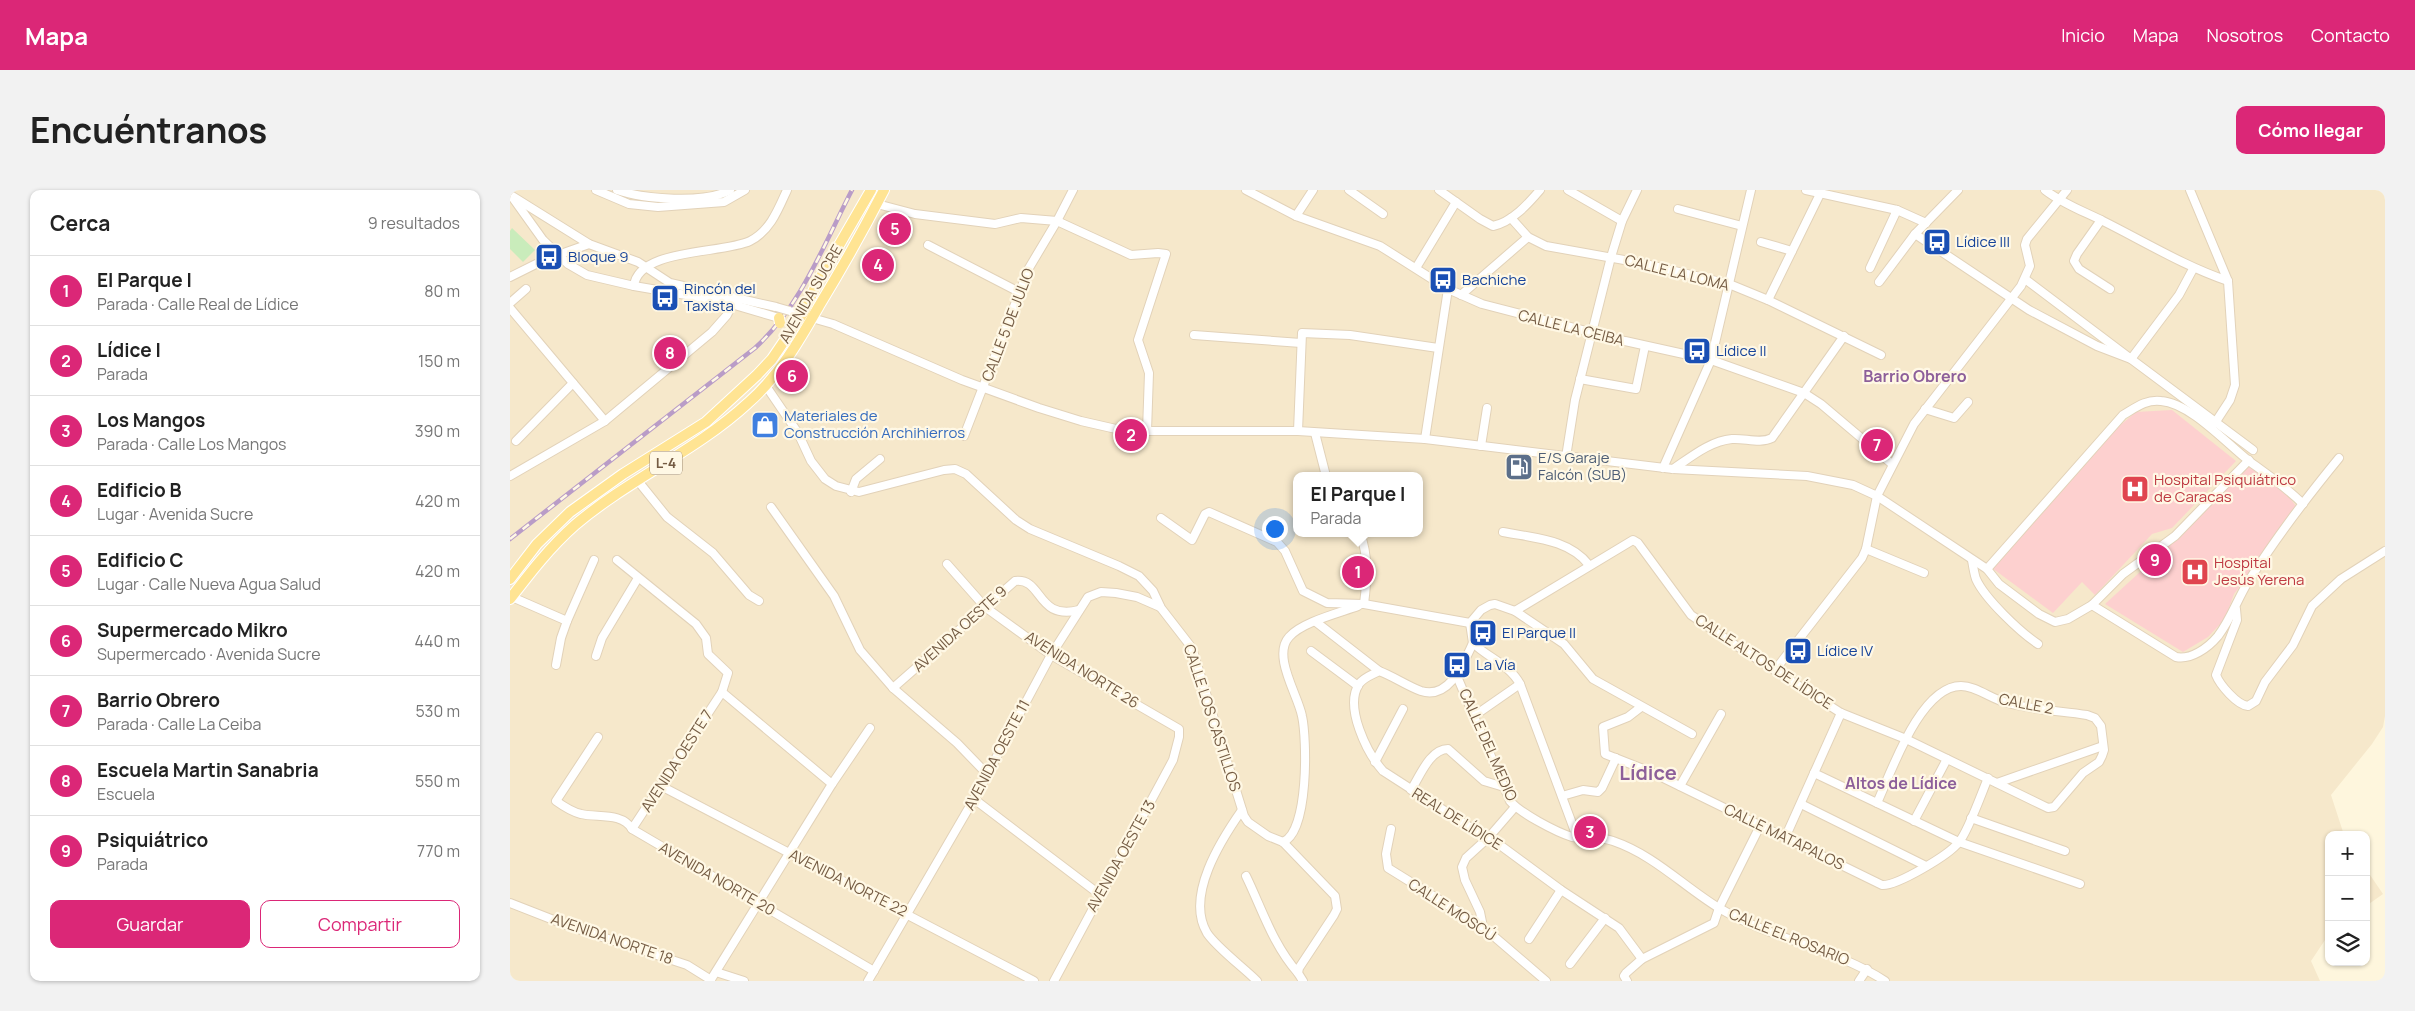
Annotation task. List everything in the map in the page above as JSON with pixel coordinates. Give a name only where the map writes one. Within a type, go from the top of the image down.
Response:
[{"type":"main road","name":"AVENIDA SUCRE","points":[[808,315],[816,285],[871,190]]},
{"type":"main road","name":"AVENIDA SUCRE","points":[[511,598],[538,563],[565,534],[600,505],[723,424],[766,386],[790,355],[808,315],[884,190]]},
{"type":"main road","name":"AVENIDA SUCRE","points":[[510,579],[537,544],[570,512],[623,474],[706,422],[757,375],[781,346],[783,317],[808,315]]},
{"type":"main road","points":[[781,346],[783,317]]},
{"type":"street","points":[[596,190],[630,204],[658,207],[724,202],[745,190]]},
{"type":"street","points":[[617,190],[660,198],[705,197],[730,190]]},
{"type":"street","points":[[634,286],[638,275],[647,267],[676,256],[750,241],[764,231],[771,223],[788,190]]},
{"type":"street","name":"CALLE 5 DE JULIO","points":[[964,436],[1029,268],[1073,190]]},
{"type":"street","name":"CALLE LA CEIBA","points":[[1246,190],[1296,216],[1380,246],[1448,289],[1461,295],[1515,314],[1711,360],[1804,393],[1822,404],[1892,464]]},
{"type":"street","points":[[1296,216],[1313,190]]},
{"type":"street","points":[[1349,190],[1383,214]]},
{"type":"street","points":[[1439,190],[1488,224],[1497,225],[1511,218],[1527,206],[1540,190]]},
{"type":"street","points":[[1568,190],[1622,221]]},
{"type":"street","points":[[1566,457],[1580,379],[1594,332],[1611,257],[1622,221],[1637,190]]},
{"type":"street","points":[[1663,468],[1711,360],[1751,190]]},
{"type":"street","points":[[1806,190],[1897,210],[1926,223]]},
{"type":"street","points":[[2045,190],[2059,200],[2193,269],[2228,281]]},
{"type":"street","points":[[1775,670],[1830,601],[1866,549],[1876,496],[1914,424],[2025,279],[2030,266],[2026,245],[2027,239],[2067,190]]},
{"type":"street","points":[[2190,190],[2228,281],[2235,385],[2230,400],[2215,423]]},
{"type":"street","points":[[1879,282],[1915,234],[1956,191]]},
{"type":"street","points":[[1768,300],[1820,194]]},
{"type":"street","points":[[510,195],[543,240],[572,268],[587,275],[634,286],[734,301]]},
{"type":"street","points":[[510,195],[589,244],[636,260],[677,286],[734,301],[783,317],[790,311],[808,315],[984,388],[1081,421],[1116,429],[1147,431],[1298,430],[1315,433],[1425,439],[1673,469],[1807,476],[1853,485],[1876,496],[1987,570],[1999,584],[2016,598],[2038,614],[2055,622],[2068,620],[2092,606],[2123,574],[2175,536],[2249,460]]},
{"type":"street","points":[[1416,268],[1456,202]]},
{"type":"street","points":[[877,204],[915,214],[995,224],[1021,218],[1057,221],[1131,255],[1158,253],[1166,256],[1138,340],[1149,373],[1147,431]]},
{"type":"street","points":[[1678,209],[1742,226]]},
{"type":"street","points":[[1870,268],[1897,210]]},
{"type":"street","name":"CALLE LA LOMA","points":[[1511,218],[1528,237],[1553,248],[1611,257],[1729,284],[1768,300],[1881,355]]},
{"type":"street","points":[[2101,220],[2074,261],[2079,269],[2110,288]]},
{"type":"street","points":[[1915,234],[2012,298],[2097,346],[2131,359]]},
{"type":"street","points":[[1461,295],[1528,237]]},
{"type":"street","points":[[1761,242],[1792,251]]},
{"type":"street","points":[[510,277],[544,260],[560,256],[589,244]]},
{"type":"street","points":[[928,245],[1020,292]]},
{"type":"street","points":[[2131,359],[2178,294],[2193,269]]},
{"type":"street","points":[[2025,279],[2253,450]]},
{"type":"street","points":[[510,303],[526,289]]},
{"type":"street","points":[[1425,439],[1448,289]]},
{"type":"street","points":[[510,476],[605,422],[712,332],[734,301]]},
{"type":"street","points":[[510,308],[605,422]]},
{"type":"street","points":[[1298,430],[1302,334],[1350,335],[1438,348]]},
{"type":"street","points":[[1194,335],[1301,343]]},
{"type":"street","points":[[1673,469],[1701,450],[1720,441],[1734,439],[1765,440],[1772,438],[1844,336]]},
{"type":"street","points":[[1580,379],[1636,389],[1645,346]]},
{"type":"street","points":[[516,441],[573,383]]},
{"type":"street","points":[[766,386],[798,433],[806,454],[817,469],[836,486],[851,492],[856,479],[880,459]]},
{"type":"street","points":[[1987,570],[2123,415],[2141,404],[2152,400],[2164,401],[2174,405],[2200,420],[2249,460],[2282,483],[2303,504]]},
{"type":"street","points":[[1925,408],[1954,418],[1968,402]]},
{"type":"street","points":[[1481,446],[1487,408]]},
{"type":"street","points":[[1315,433],[1325,472]]},
{"type":"street","points":[[2092,606],[2176,657],[2185,659],[2194,656],[2217,637],[2236,609],[2248,582],[2303,504],[2339,458]]},
{"type":"street","name":"CALLE LOS CASTILLOS","points":[[851,492],[859,492],[944,470],[955,469],[966,474],[1016,520],[1030,529],[1139,576],[1152,591],[1161,608],[1192,648],[1207,701],[1226,752],[1242,810],[1248,822],[1273,840],[1283,842],[1336,896],[1338,903],[1334,915],[1301,964],[1298,972]]},
{"type":"street","points":[[638,481],[667,517],[713,553],[749,594],[760,601]]},
{"type":"street","points":[[771,507],[834,596],[860,650],[893,688],[958,743],[987,774]]},
{"type":"street","points":[[1161,518],[1192,540],[1205,514],[1208,512],[1277,542],[1285,551],[1303,591],[1327,603],[1364,604],[1470,624]]},
{"type":"street","points":[[1503,532],[1552,542],[1572,549],[1581,555],[1589,566]]},
{"type":"street","points":[[1361,537],[1366,557],[1364,604]]},
{"type":"street","name":"CALLE ALTOS DE LÍDICE","points":[[1515,611],[1632,540],[1637,542],[1691,615],[1841,713],[1906,739],[2048,808],[2054,807],[2083,773],[2099,762],[2103,746]]},
{"type":"street","points":[[1866,549],[1924,573]]},
{"type":"street","points":[[2236,609],[2236,620],[2216,675],[2218,681],[2242,705],[2248,706],[2256,701],[2265,682],[2293,645],[2312,606],[2341,579],[2385,551]]},
{"type":"street","points":[[556,665],[566,621],[594,560]]},
{"type":"street","points":[[617,560],[677,608],[704,633],[707,653],[728,673],[722,692],[832,784]]},
{"type":"street","points":[[1972,560],[1976,578],[1982,589],[2024,633],[2038,644]]},
{"type":"street","name":"AVENIDA NORTE 26","points":[[947,564],[985,607],[1051,655],[1179,729]]},
{"type":"street","points":[[596,656],[602,638],[638,578]]},
{"type":"street","name":"AVENIDA OESTE 9","points":[[893,688],[1011,583],[1020,580],[1032,587],[1051,609],[1058,613],[1079,610]]},
{"type":"street","name":"AVENIDA OESTE 11","points":[[868,981],[974,799],[1051,655],[1088,597],[1101,592],[1137,598],[1161,608]]},
{"type":"street","points":[[511,598],[566,621]]},
{"type":"street","points":[[1283,842],[1289,839],[1300,816],[1303,798],[1304,753],[1303,717],[1282,652],[1288,638],[1296,631],[1364,604]]},
{"type":"street","points":[[1316,622],[1379,671],[1426,691],[1447,686],[1473,643],[1470,624],[1481,610],[1495,604],[1515,611],[1564,644],[1592,679],[1692,734]]},
{"type":"street","points":[[1473,643],[1482,651],[1500,661],[1516,676],[1577,837]]},
{"type":"street","points":[[1312,651],[1358,686],[1363,679],[1379,671]]},
{"type":"street","name":"CALLE DEL MEDIO","points":[[1456,674],[1504,787],[1515,807],[1572,837],[1612,840],[1649,858],[1718,908]]},
{"type":"street","points":[[1474,716],[1520,684]]},
{"type":"street","name":"REAL DE LÍDICE","points":[[1358,686],[1354,706],[1357,723],[1376,762],[1383,771],[1489,837],[1561,890],[1619,928],[1642,959]]},
{"type":"street","name":"CALLE 2","points":[[1877,803],[1919,715],[1932,700],[1950,689],[1961,686],[2007,703],[2094,718],[2101,726],[2103,746]]},
{"type":"street","name":"AVENIDA OESTE 7","points":[[632,830],[722,692]]},
{"type":"street","name":"CALLE MATAPALOS","points":[[1641,707],[1628,717],[1602,728],[1604,754],[1680,786],[1882,885],[1894,884],[1926,866],[1959,842],[1988,778]]},
{"type":"street","points":[[1376,762],[1403,709]]},
{"type":"street","points":[[1785,838],[1841,713]]},
{"type":"street","points":[[1680,786],[1721,714]]},
{"type":"street","points":[[711,980],[832,784],[870,728]]},
{"type":"street","name":"AVENIDA OESTE 13","points":[[1054,981],[1099,894],[1173,760],[1179,737],[1179,729]]},
{"type":"street","name":"AVENIDA NORTE 20","points":[[598,737],[556,801],[581,814],[596,814],[620,820],[629,825],[632,830],[874,971]]},
{"type":"street","points":[[1997,783],[2103,746]]},
{"type":"street","points":[[1411,790],[1435,753],[1442,749],[1448,750],[1484,780],[1504,787]]},
{"type":"street","points":[[1562,796],[1584,790],[1598,792],[1616,758]]},
{"type":"street","points":[[1914,821],[1947,759]]},
{"type":"street","points":[[1814,773],[1959,842],[2080,884]]},
{"type":"street","name":"AVENIDA NORTE 22","points":[[661,786],[720,815],[789,854],[1034,981]]},
{"type":"street","points":[[974,799],[1099,894]]},
{"type":"street","points":[[1801,804],[1926,866]]},
{"type":"street","points":[[1483,927],[1480,912],[1465,880],[1462,867],[1466,858],[1489,837],[1515,807]]},
{"type":"street","points":[[1242,810],[1221,839],[1202,890],[1200,913],[1208,933],[1257,981]]},
{"type":"street","points":[[1970,818],[2065,851]]},
{"type":"street","points":[[1627,981],[1624,976],[1626,973],[1642,959],[1712,926],[1718,908],[1760,826]]},
{"type":"street","name":"CALLE MOSCÚ","points":[[1391,829],[1386,854],[1388,868],[1483,927],[1546,981]]},
{"type":"street","points":[[1246,876],[1261,912],[1302,981]]},
{"type":"street","points":[[1529,940],[1561,890]]},
{"type":"street","name":"AVENIDA NORTE 18","points":[[510,903],[570,926],[687,965],[711,980]]},
{"type":"street","name":"CALLE EL ROSARIO","points":[[1718,908],[1749,923],[1866,969],[1885,981]]},
{"type":"street","points":[[1570,964],[1605,918]]},
{"type":"street","points":[[1859,981],[1866,969]]},
{"type":"street","points":[[716,972],[744,981]]},
{"type":"shaded area","points":[[510,190],[2385,190],[2385,716],[2383,727],[2372,744],[2331,795],[2343,831],[2325,831],[2325,940],[2311,961],[2320,981],[510,981]]},
{"type":"shaded area","name":"Hospital Psiquiátrico de Caracas","points":[[2172,410],[2236,461],[2172,528],[2152,534],[2095,595],[2082,582],[2053,613],[1992,568],[2105,438],[2136,412]]},
{"type":"shaded area","name":"Hospital Jesús Yerena","points":[[2249,466],[2279,484],[2299,510],[2234,594],[2225,619],[2208,637],[2183,652],[2105,604],[2164,550]]},
{"type":"shaded area","points":[[2370,875],[2383,894],[2370,903]]},
{"type":"green space","points":[[512,228],[535,250],[523,262],[510,249],[510,231]]},
{"type":"railway","points":[[510,539],[755,348],[786,313],[799,294],[852,190]]},
{"type":"place","name":"Edificio C","points":[[895,229]]},
{"type":"place","name":"Lídice III","points":[[1937,242]]},
{"type":"place","name":"Bloque 9","points":[[549,257]]},
{"type":"place","name":"Edificio B","points":[[878,265]]},
{"type":"place","name":"Bachiche","points":[[1443,280]]},
{"type":"place","name":"Rincón del Taxista","points":[[665,298]]},
{"type":"place","name":"Lídice II","points":[[1697,351]]},
{"type":"place","name":"Escuela Martin Sanabria","points":[[670,353]]},
{"type":"place","name":"Supermercado Mikro","points":[[792,376]]},
{"type":"place","name":"Materiales de Construcción Archihierros","points":[[765,425]]},
{"type":"place","name":"Lídice I","points":[[1131,435]]},
{"type":"place","name":"Barrio Obrero","points":[[1877,445]]},
{"type":"place","name":"E/S Garaje Falcón (SUB)","points":[[1519,467]]},
{"type":"place","name":"Hospital Psiquiátrico de Caracas","points":[[2135,489]]},
{"type":"place","name":"Psiquiátrico","points":[[2155,560]]},
{"type":"place","name":"El Parque I","points":[[1358,572]]},
{"type":"place","name":"Hospital Jesús Yerena","points":[[2195,572]]},
{"type":"place","name":"El Parque II","points":[[1483,633]]},
{"type":"place","name":"Lídice IV","points":[[1798,651]]},
{"type":"place","name":"La Vía","points":[[1457,665]]},
{"type":"place","name":"Los Mangos","points":[[1590,832]]},
{"type":"district","name":"Barrio Obrero","points":[[1915,376]]},
{"type":"district","name":"Lídice","points":[[1648,773]]},
{"type":"district","name":"Altos de Lídice","points":[[1901,783]]}]
